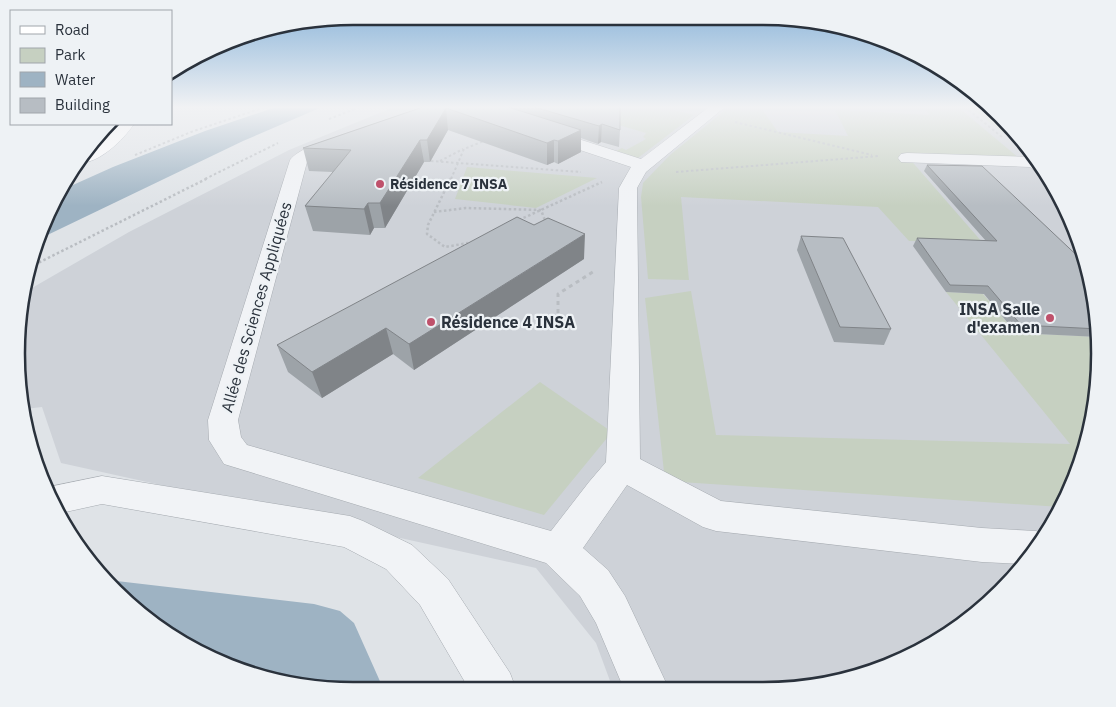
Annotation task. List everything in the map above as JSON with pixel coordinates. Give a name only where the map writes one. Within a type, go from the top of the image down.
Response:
[{"type":"main road","points":[[95,151],[112,140]]},
{"type":"street","name":"Allée des Sciences Appliquées","points":[[348,140],[311,152],[299,160],[223,420],[225,440],[236,455],[512,535],[559,551],[594,583],[612,610],[643,682]]},
{"type":"street","points":[[555,140],[632,172]]},
{"type":"street","points":[[559,551],[601,492],[623,466],[628,188],[632,172],[682,140]]},
{"type":"street","points":[[907,158],[1032,166]]},
{"type":"street","points":[[623,466],[716,516],[982,545],[1027,548]]},
{"type":"street","points":[[59,499],[102,490],[350,532],[399,557],[434,592],[490,682]]},
{"type":"path","points":[[129,157],[171,140]]},
{"type":"path","points":[[37,263],[284,140]]},
{"type":"path","points":[[440,161],[486,140]]},
{"type":"path","points":[[818,140],[876,156]]},
{"type":"path","points":[[1006,140],[1021,152]]},
{"type":"path","points":[[464,149],[428,225],[427,234],[445,247],[463,246],[472,242]]},
{"type":"path","points":[[667,173],[876,156],[907,158]]},
{"type":"path","points":[[431,160],[632,172]]},
{"type":"path","points":[[516,222],[632,172]]},
{"type":"path","points":[[434,212],[466,208],[541,210]]},
{"type":"path","points":[[541,210],[547,225]]},
{"type":"path","points":[[558,321],[558,294],[627,249]]},
{"type":"shaded area","points":[[313,140],[1011,140],[1036,171],[1057,208],[1074,248],[1085,289],[1091,354],[1088,396],[1080,439],[1066,479],[1036,536],[995,586],[945,627],[888,657],[868,665],[827,676],[784,681],[610,682],[596,643],[536,568],[61,463],[42,407],[30,408],[25,354],[31,288],[129,232],[289,150]]},
{"type":"green space","points":[[644,140],[661,140],[638,158],[616,151],[622,148],[626,150]]},
{"type":"green space","points":[[688,140],[997,140],[1019,158],[908,157],[982,242],[909,241],[878,207],[681,197],[689,280],[648,279],[641,197],[643,183],[670,155]]},
{"type":"green space","points":[[467,167],[597,178],[536,208],[455,199]]},
{"type":"green space","points":[[691,291],[716,435],[1070,444],[946,292],[983,294],[1016,333],[1090,337],[1090,375],[1085,418],[1074,459],[1057,499],[1053,506],[665,481],[645,298]]},
{"type":"green space","points":[[540,382],[612,432],[544,515],[418,478]]},
{"type":"water","points":[[182,140],[245,140],[47,235],[71,186]]},
{"type":"water","points":[[117,581],[314,604],[340,611],[354,623],[380,682],[311,679],[289,676],[248,665],[208,648],[171,627]]},
{"type":"building","points":[[326,140],[427,140],[420,140],[380,203],[368,203],[364,209],[305,206],[351,150],[303,148]]},
{"type":"building","points":[[538,140],[560,140],[554,140],[547,143]]},
{"type":"building","points":[[927,165],[982,166],[1076,255],[1085,289],[1090,329],[1021,325],[988,286],[950,285],[917,238],[997,241]]},
{"type":"building","points":[[517,217],[534,225],[548,218],[585,234],[409,344],[386,328],[312,372],[277,345]]},
{"type":"building","points":[[801,236],[843,238],[891,329],[840,327]]},
{"type":"place","name":"Résidence 7 INSA","points":[[380,184]]},
{"type":"place","name":"INSA Salle d'examen","points":[[1050,318]]},
{"type":"place","name":"Résidence 4 INSA","points":[[431,322]]}]
